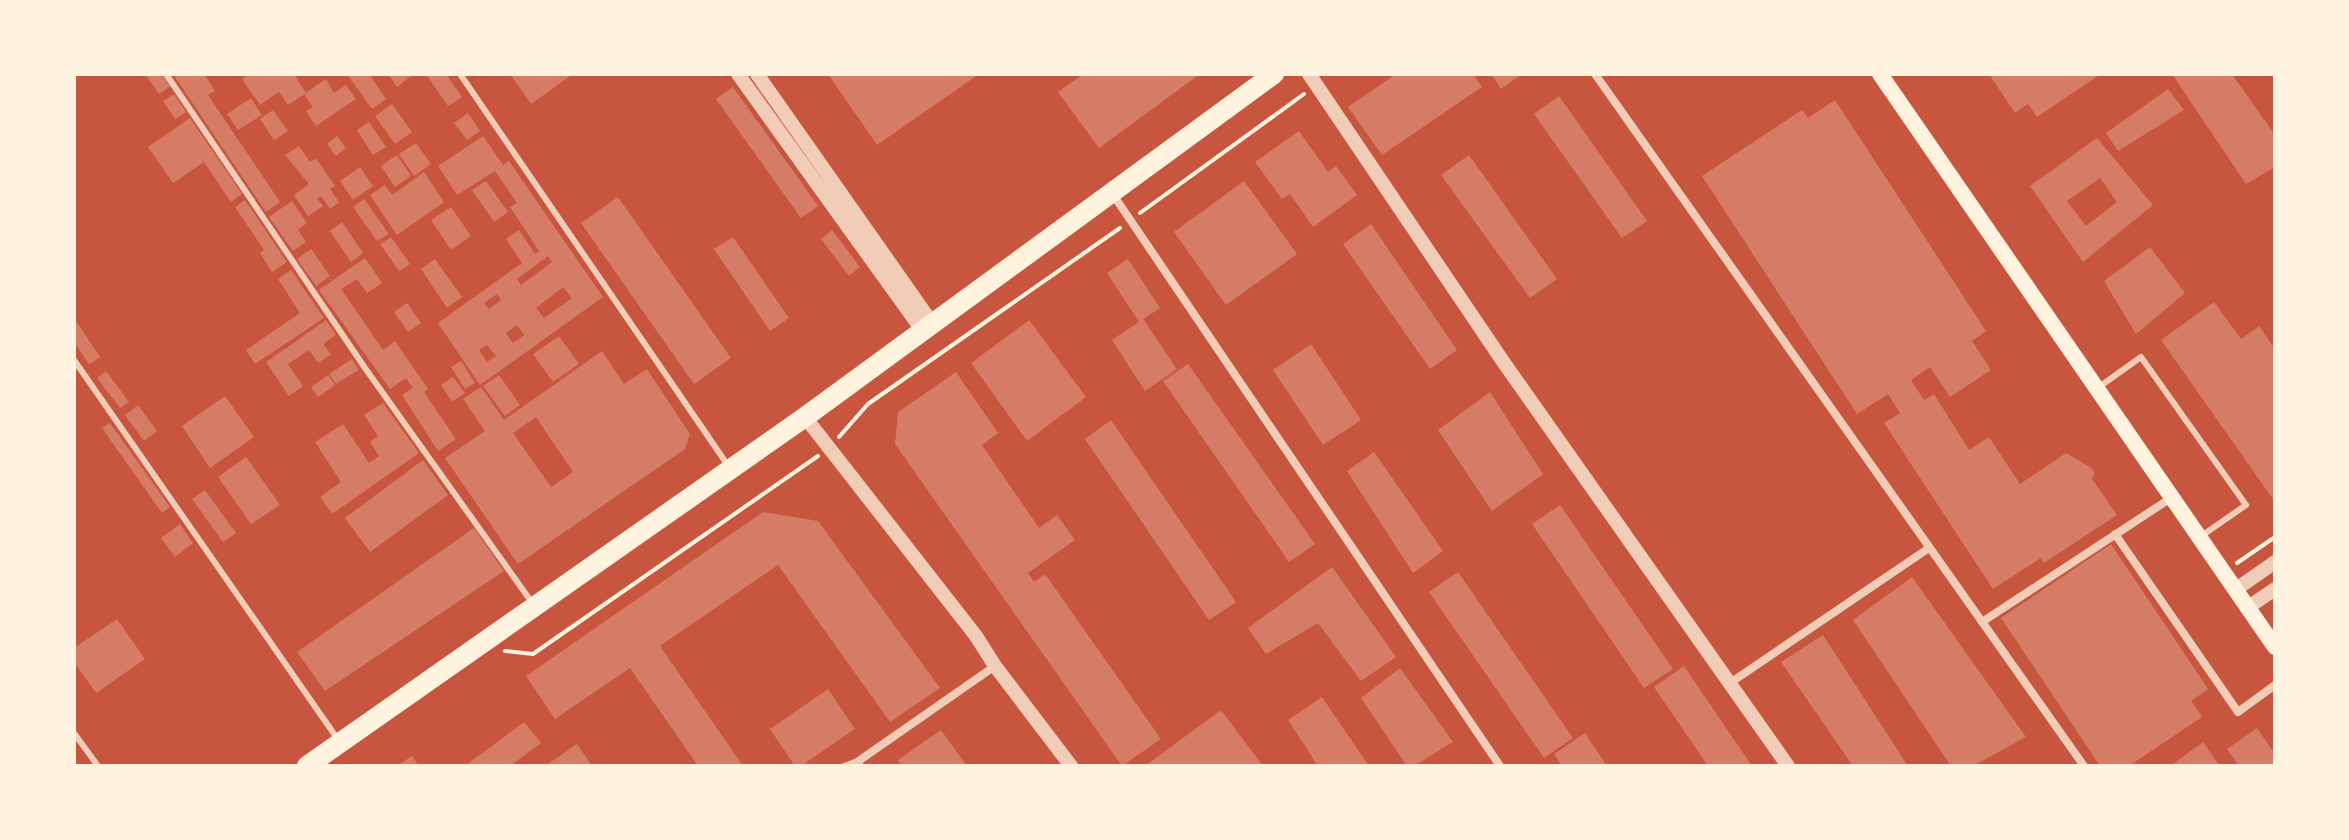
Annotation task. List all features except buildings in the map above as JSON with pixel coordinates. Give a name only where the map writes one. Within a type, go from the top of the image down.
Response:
[{"type":"main road","points":[[307,766],[805,417],[1274,74]]},
{"type":"main road","points":[[1880,74],[2275,647]]},
{"type":"street","points":[[738,74],[927,326]]},
{"type":"street","points":[[757,74],[927,326]]},
{"type":"street","points":[[1595,74],[2084,766]]},
{"type":"street","points":[[1313,79],[1502,360],[1788,766]]},
{"type":"street","points":[[1111,192],[1500,766]]},
{"type":"street","points":[[805,417],[976,636],[1071,766]]},
{"type":"street","points":[[1982,622],[2171,498]]},
{"type":"street","points":[[2115,534],[2238,712],[2275,685]]},
{"type":"street","points":[[1730,683],[1929,548]]},
{"type":"street","points":[[2235,590],[2275,562]]},
{"type":"street","points":[[2247,608],[2275,589]]},
{"type":"street","points":[[859,763],[995,666]]},
{"type":"lane","points":[[166,74],[365,368],[535,606]]},
{"type":"lane","points":[[460,74],[730,469]]},
{"type":"lane","points":[[2096,389],[2141,357],[2246,505],[2199,538]]},
{"type":"lane","points":[[74,360],[340,743]]},
{"type":"lane","points":[[74,733],[98,766]]},
{"type":"lane","points":[[844,766],[859,763]]},
{"type":"path","points":[[475,648],[533,654],[829,448],[868,404],[1132,219],[1313,79]]},
{"type":"path","points":[[2223,573],[2275,537]]}]
